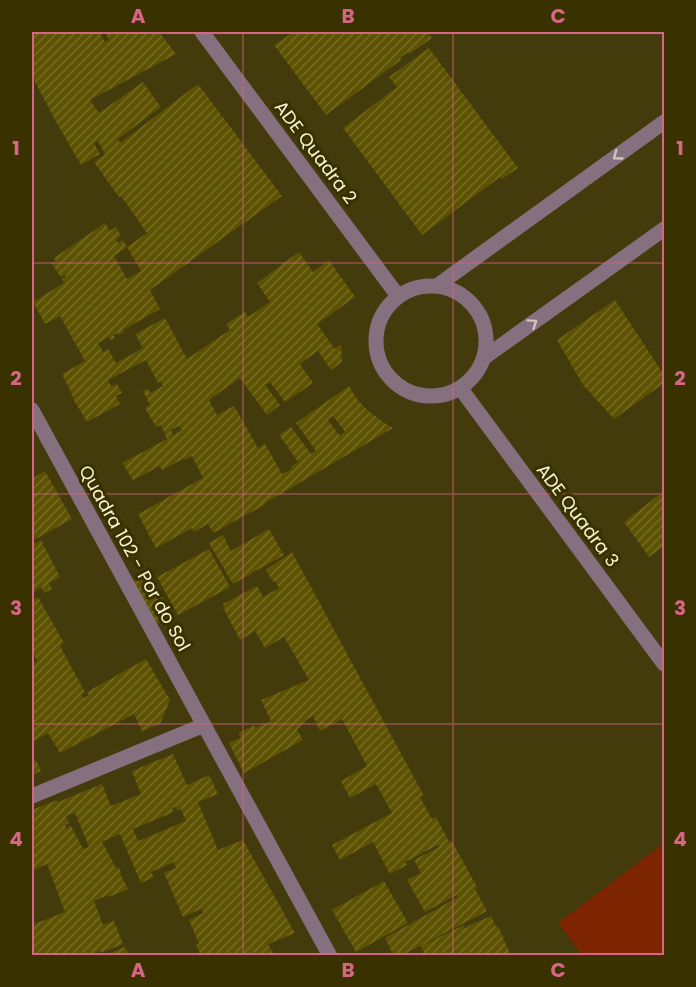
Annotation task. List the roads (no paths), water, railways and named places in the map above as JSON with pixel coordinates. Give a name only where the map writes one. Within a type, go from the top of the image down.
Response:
[{"type":"street","name":"ADE Quadra 2","points":[[202,32],[398,296]]},
{"type":"street","points":[[438,285],[664,122]]},
{"type":"street","points":[[485,357],[664,229]]},
{"type":"street","points":[[438,285],[468,298],[485,325],[487,341],[485,357],[471,380],[445,395],[428,396],[411,393],[396,384],[385,372],[378,357],[375,340],[378,323],[386,308],[398,296],[417,287],[438,285]]},
{"type":"street","name":"ADE Quadra 3","points":[[460,388],[664,664]]},
{"type":"street","name":"Quadra 102 - Por do Sol","points":[[32,410],[330,956]]},
{"type":"street","points":[[32,796],[204,725]]}]
